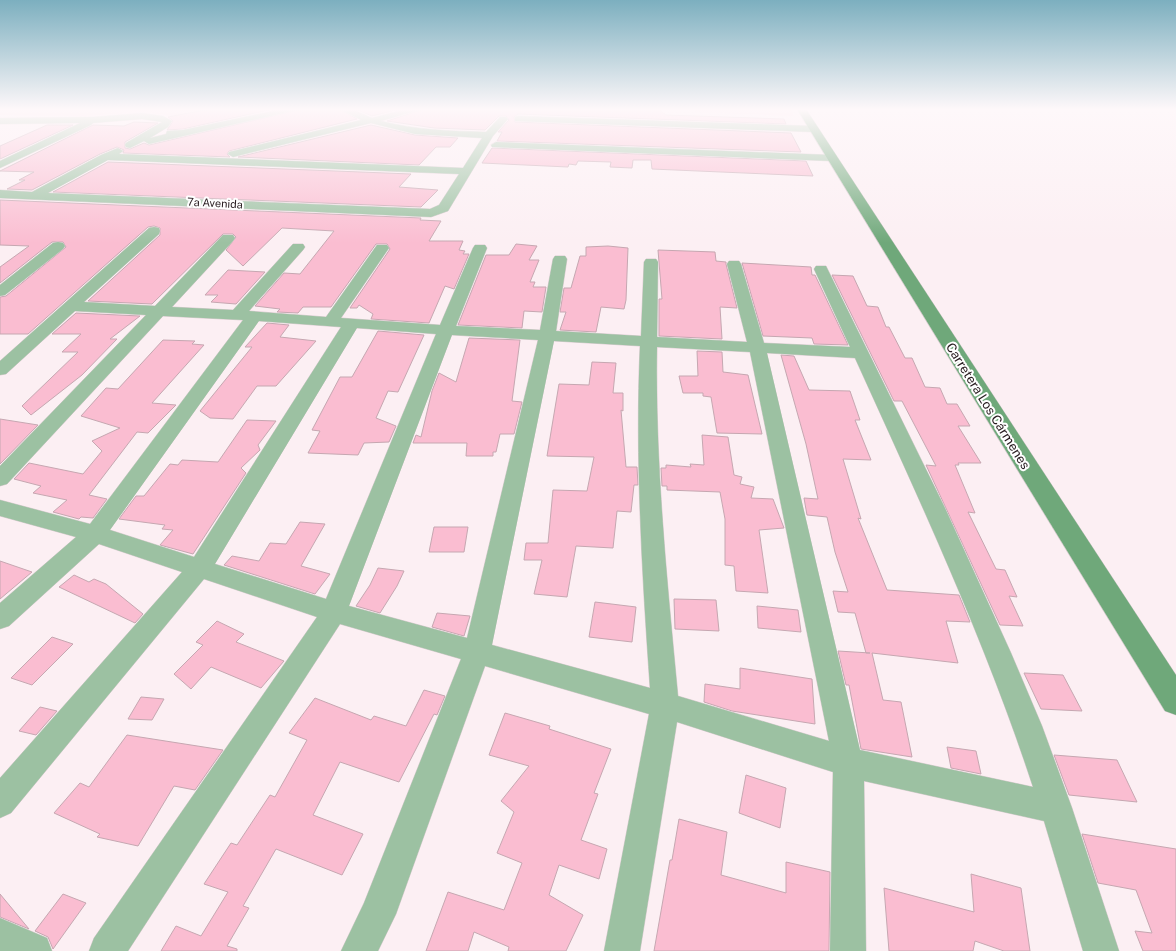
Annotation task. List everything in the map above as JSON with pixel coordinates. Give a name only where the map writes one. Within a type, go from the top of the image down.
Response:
[{"type":"main road","name":"Carretera Los Cármenes","points":[[828,153],[1176,701]]},
{"type":"street","points":[[0,165],[24,153]]},
{"type":"street","points":[[36,195],[113,153]]},
{"type":"street","points":[[208,160],[237,153]]},
{"type":"street","points":[[105,157],[465,171],[477,153]]},
{"type":"street","points":[[712,153],[831,158]]},
{"type":"street","name":"7a Avenida","points":[[0,194],[431,213],[444,208],[465,171]]},
{"type":"street","points":[[0,370],[154,232]]},
{"type":"street","points":[[0,479],[228,238]]},
{"type":"street","points":[[0,292],[58,246]]},
{"type":"street","points":[[0,618],[95,534],[245,316],[298,247]]},
{"type":"street","points":[[0,802],[199,569],[342,322],[382,248]]},
{"type":"street","points":[[107,951],[334,612],[397,450],[480,248]]},
{"type":"street","points":[[359,951],[378,914],[477,652],[547,336],[560,259]]},
{"type":"street","points":[[622,951],[665,705],[656,592],[647,399],[651,262]]},
{"type":"street","points":[[734,264],[756,348],[848,762],[848,951]]},
{"type":"street","points":[[821,269],[924,487],[998,654],[1056,808],[1101,951]]},
{"type":"street","points":[[70,306],[342,322],[446,330],[861,353]]},
{"type":"street","points":[[0,508],[95,534],[334,612],[665,705],[848,762],[1056,808]]},
{"type":"street","points":[[0,936],[34,951]]},
{"type":"building","points":[[0,153],[12,153],[0,159]]},
{"type":"building","points":[[36,153],[102,153],[32,190],[7,189],[25,180],[19,180],[34,172],[0,171]]},
{"type":"building","points":[[133,153],[227,153],[230,157]]},
{"type":"building","points":[[253,153],[430,153],[419,165],[238,157]]},
{"type":"building","points":[[488,153],[622,153],[806,161],[813,176],[652,169],[651,160],[633,160],[632,168],[610,167],[611,162],[578,161],[576,165],[569,164],[568,167],[482,163]]},
{"type":"building","points":[[108,162],[411,174],[399,187],[438,190],[421,207],[53,192]]},
{"type":"building","points":[[0,200],[421,218],[420,220],[441,221],[429,241],[463,241],[459,250],[465,251],[463,254],[469,254],[454,289],[445,286],[429,323],[371,319],[373,314],[359,305],[357,308],[350,308],[390,249],[387,244],[376,244],[331,307],[303,307],[298,313],[277,312],[280,309],[255,306],[284,273],[300,274],[334,231],[282,228],[243,266],[226,250],[236,237],[233,234],[223,234],[152,304],[88,301],[160,235],[160,228],[154,226],[148,227],[28,334],[0,334],[0,297],[6,296],[66,247],[63,242],[52,242],[0,283],[0,267],[29,246],[0,245]]},
{"type":"building","points":[[516,244],[537,246],[529,260],[539,260],[530,282],[535,282],[533,287],[546,287],[542,312],[524,311],[522,328],[458,325],[486,255],[509,255]]},
{"type":"building","points":[[608,246],[628,248],[626,300],[624,309],[601,307],[596,332],[560,330],[566,312],[560,312],[564,288],[571,288],[580,256],[586,256],[586,247]]},
{"type":"building","points":[[658,250],[715,252],[716,261],[726,262],[737,308],[720,307],[722,339],[659,336],[659,299],[662,299]]},
{"type":"building","points":[[742,263],[811,267],[812,275],[815,275],[848,345],[814,344],[812,338],[763,336]]},
{"type":"building","points":[[228,270],[265,272],[236,304],[211,302],[218,295],[205,295]]},
{"type":"building","points":[[832,275],[853,276],[867,306],[878,307],[886,327],[889,327],[905,358],[912,358],[925,387],[940,388],[947,404],[957,404],[970,426],[958,426],[981,463],[958,463],[959,465],[955,465],[975,513],[968,512],[996,569],[1005,570],[1017,597],[1009,596],[1023,626],[1000,625],[926,465],[936,466],[902,401],[894,401]]},
{"type":"building","points":[[76,313],[140,316],[110,339],[117,339],[82,375],[31,415],[22,406],[78,352],[62,352],[81,334],[52,334]]},
{"type":"building","points":[[267,323],[289,325],[280,337],[316,341],[276,386],[257,386],[233,419],[210,418],[200,411],[252,347],[245,347]]},
{"type":"building","points":[[378,331],[424,335],[398,392],[388,391],[376,418],[396,426],[389,442],[364,443],[358,455],[308,453],[320,431],[312,430],[340,377],[352,377]]},
{"type":"building","points":[[469,338],[520,340],[512,401],[522,402],[514,434],[500,434],[496,452],[493,452],[493,456],[466,456],[467,443],[413,443],[416,435],[421,437],[432,391],[439,373],[456,382]]},
{"type":"building","points":[[163,340],[195,341],[192,344],[204,345],[152,403],[176,405],[148,433],[137,432],[89,495],[107,499],[93,518],[81,517],[79,519],[53,512],[67,500],[33,493],[41,486],[14,479],[29,463],[83,474],[102,451],[92,441],[120,428],[81,416],[106,388],[118,389]]},
{"type":"building","points":[[697,351],[722,352],[723,372],[748,375],[762,434],[717,433],[711,397],[703,396],[703,393],[683,393],[679,376],[698,376]]},
{"type":"building","points":[[781,355],[794,356],[809,390],[850,391],[860,420],[855,420],[871,460],[843,459],[861,519],[858,518],[887,590],[959,595],[970,622],[946,621],[958,663],[872,653],[883,700],[901,702],[912,757],[861,749],[849,685],[846,685],[838,651],[866,653],[855,613],[838,612],[833,591],[848,592],[835,552],[827,517],[807,515],[804,498],[818,499],[806,444]]},
{"type":"building","points":[[592,362],[616,363],[613,393],[623,393],[623,411],[621,410],[626,467],[637,467],[638,485],[634,485],[631,512],[617,511],[613,548],[576,546],[567,597],[534,594],[542,560],[524,560],[526,543],[548,543],[553,490],[587,491],[594,457],[547,456],[559,384],[589,385]]},
{"type":"building","points":[[0,419],[38,425],[0,464]]},
{"type":"building","points":[[247,420],[276,421],[258,445],[260,450],[241,468],[246,473],[193,554],[160,545],[173,530],[162,529],[165,525],[119,519],[136,496],[144,496],[170,464],[178,465],[182,460],[218,462]]},
{"type":"building","points":[[702,435],[728,437],[734,475],[742,477],[740,484],[754,487],[751,498],[773,499],[784,528],[759,530],[768,593],[736,591],[734,566],[725,565],[725,519],[720,492],[667,490],[667,486],[662,486],[661,468],[666,468],[666,465],[691,467],[690,464],[704,465]]},
{"type":"building","points":[[300,522],[325,524],[301,566],[330,574],[315,594],[224,565],[232,556],[259,561],[270,543],[286,544]]},
{"type":"building","points":[[434,527],[468,527],[464,552],[429,552]]},
{"type":"building","points":[[0,561],[32,572],[0,599]]},
{"type":"building","points":[[378,568],[404,571],[397,586],[380,613],[356,606],[370,585]]},
{"type":"building","points":[[74,575],[89,582],[94,579],[106,584],[143,614],[135,623],[59,587]]},
{"type":"building","points":[[674,599],[716,600],[719,631],[675,629]]},
{"type":"building","points":[[595,602],[636,607],[632,642],[589,637]]},
{"type":"building","points":[[757,606],[798,610],[801,632],[758,628]]},
{"type":"building","points":[[437,613],[470,616],[464,636],[432,627]]},
{"type":"building","points":[[217,621],[244,634],[236,642],[284,661],[261,688],[211,667],[191,689],[174,674],[203,645],[196,642]]},
{"type":"building","points":[[52,637],[73,644],[32,685],[11,678]]},
{"type":"building","points":[[740,668],[812,679],[815,724],[732,711],[704,702],[705,684],[740,689]]},
{"type":"building","points":[[1024,673],[1063,675],[1082,711],[1041,709]]},
{"type":"building","points":[[424,690],[445,696],[437,715],[434,714],[399,782],[340,762],[313,815],[363,834],[342,875],[276,849],[243,906],[249,908],[227,946],[237,949],[237,951],[161,951],[176,926],[201,936],[228,892],[204,884],[231,843],[237,845],[270,795],[275,797],[307,740],[289,733],[315,698],[371,720],[374,716],[406,726]]},
{"type":"building","points":[[141,697],[164,699],[152,720],[128,719]]},
{"type":"building","points":[[40,707],[57,711],[36,735],[19,731]]},
{"type":"building","points":[[505,713],[550,726],[549,729],[611,749],[594,793],[598,794],[581,840],[607,849],[599,879],[559,865],[549,895],[583,915],[566,951],[508,951],[509,947],[474,932],[468,951],[426,951],[448,892],[504,910],[522,863],[497,853],[514,812],[501,801],[529,766],[489,755]]},
{"type":"building","points":[[127,735],[223,750],[195,790],[174,786],[138,846],[97,837],[100,834],[54,813],[80,783],[89,787]]},
{"type":"building","points":[[947,747],[976,751],[981,774],[951,768]]},
{"type":"building","points":[[1054,755],[1117,760],[1137,802],[1069,795]]},
{"type":"building","points":[[746,775],[786,788],[780,828],[739,813]]},
{"type":"building","points":[[679,819],[727,832],[721,875],[786,893],[786,862],[830,872],[829,951],[654,951],[670,860],[672,860]]},
{"type":"building","points":[[1082,834],[1176,849],[1176,951],[1143,951],[1135,931],[1152,933],[1136,890],[1098,883]]},
{"type":"building","points":[[971,874],[1021,888],[1030,951],[1004,951],[975,941],[973,951],[889,951],[884,888],[974,912]]},
{"type":"building","points":[[0,894],[29,929],[0,917]]},
{"type":"building","points":[[63,894],[86,903],[53,949],[48,937],[35,931]]}]
